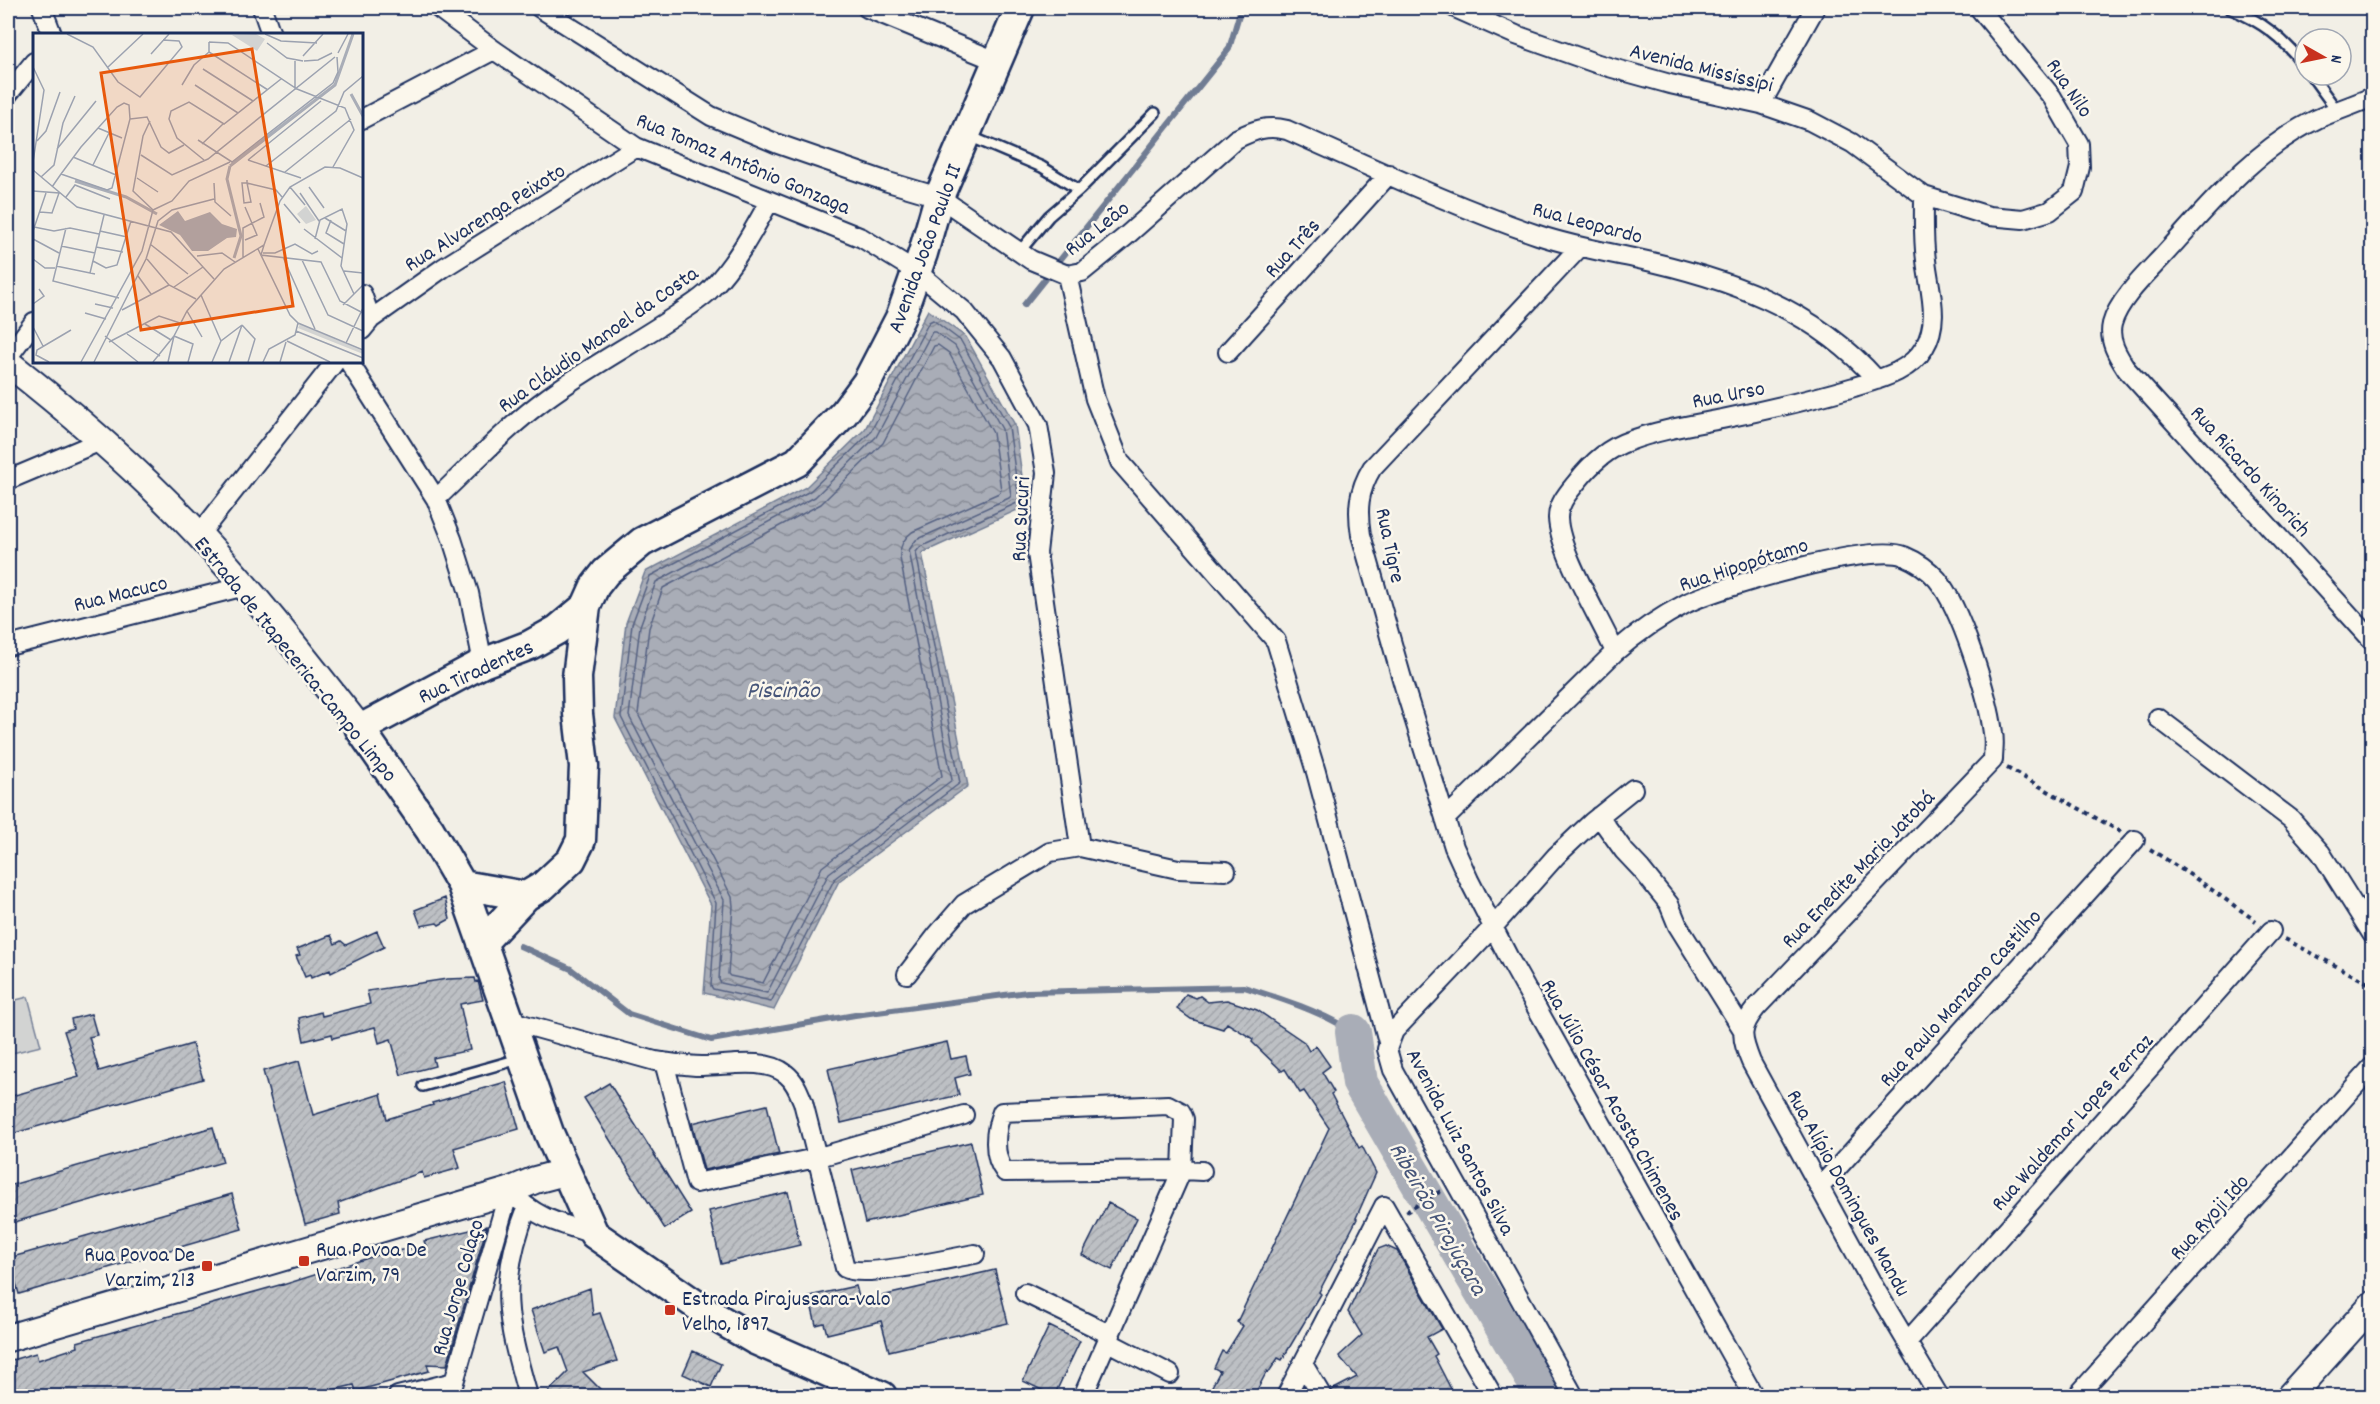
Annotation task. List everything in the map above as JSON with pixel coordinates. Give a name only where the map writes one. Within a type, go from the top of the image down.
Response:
[{"type":"main road","name":"Avenida João Paulo II","points":[[482,943],[526,896],[543,886],[571,860],[581,840],[584,766],[578,714],[577,677],[586,606],[595,586],[606,572],[642,542],[797,462],[844,413],[867,382],[900,318],[920,262],[936,205],[999,62],[1020,8]]},
{"type":"main road","name":"Estrada de Itapecerica-Campo Limpo","points":[[8,363],[103,440],[199,535],[245,586],[360,729],[418,811],[462,885],[511,1021],[521,1058],[565,1172],[594,1234]]},
{"type":"main road","name":"Rua Tiradentes","points":[[360,729],[483,663],[540,640],[557,630],[586,606]]},
{"type":"main road","points":[[540,640],[561,654],[577,677]]},
{"type":"main road","points":[[462,885],[526,896]]},
{"type":"main road","points":[[8,1338],[518,1200],[536,1180],[565,1172]]},
{"type":"main road","points":[[594,1234],[702,1309],[755,1340],[882,1396]]},
{"type":"main road","points":[[2289,1396],[2373,1305]]},
{"type":"street","points":[[42,8],[52,33]]},
{"type":"street","points":[[262,8],[271,33]]},
{"type":"street","name":"Rua Tomaz Antônio Gonzaga","points":[[438,8],[494,50],[636,147],[920,262]]},
{"type":"street","name":"Rua Leão","points":[[540,8],[671,93],[711,116],[778,144],[888,182],[936,205],[1020,251],[1031,260],[1067,275],[1082,272],[1236,140],[1256,129],[1273,127]]},
{"type":"street","points":[[867,8],[999,62]]},
{"type":"street","name":"Avenida Mississipi","points":[[1455,8],[1516,34],[1598,64],[1670,84],[1761,104],[1810,120],[1852,143],[1924,196]]},
{"type":"street","points":[[1761,104],[1815,8]]},
{"type":"street","name":"Rua Nilo","points":[[1924,196],[1989,216],[2023,219],[2050,211],[2074,192],[2080,167],[2079,144],[2067,119],[2052,97],[1979,8]]},
{"type":"street","points":[[363,118],[494,50]]},
{"type":"street","points":[[8,94],[33,63]]},
{"type":"street","points":[[2338,112],[2373,97]]},
{"type":"street","name":"Rua Ricardo Kinorich","points":[[2338,112],[2317,120],[2280,142],[2239,174],[2147,273],[2119,309],[2112,326],[2112,343],[2127,370],[2373,640]]},
{"type":"street","name":"Rua Leopardo","points":[[1273,127],[1287,130],[1505,222],[1579,248],[1710,278],[1772,301],[1839,344],[1877,380]]},
{"type":"street","name":"Rua Alvarenga Peixoto","points":[[366,324],[443,268],[636,147]]},
{"type":"street","name":"Rua Três","points":[[1228,352],[1389,174]]},
{"type":"street","name":"Rua Urso","points":[[1615,651],[1575,570],[1558,522],[1561,503],[1586,470],[1605,454],[1628,441],[1693,425],[1803,403],[1877,380],[1901,370],[1916,359],[1931,333],[1934,318],[1926,261],[1924,196]]},
{"type":"street","name":"Rua Cláudio Manoel da Costa","points":[[436,500],[502,436],[545,399],[579,375],[639,340],[709,292],[726,273],[769,202]]},
{"type":"street","name":"Rua Tigre","points":[[1445,819],[1361,536],[1358,511],[1363,482],[1372,468],[1579,248]]},
{"type":"street","name":"Rua Sucuri","points":[[920,262],[964,310],[1002,358],[1038,425],[1046,473],[1037,553],[1080,847]]},
{"type":"street","points":[[1067,275],[1095,399],[1120,462],[1276,641],[1316,772],[1388,1042]]},
{"type":"street","points":[[363,302],[366,324]]},
{"type":"street","points":[[8,357],[33,323]]},
{"type":"street","points":[[199,535],[334,363]]},
{"type":"street","points":[[350,363],[436,500],[452,539],[469,593],[483,663]]},
{"type":"street","points":[[8,480],[103,440]]},
{"type":"street","name":"Rua Hipopótamo","points":[[1445,819],[1615,651],[1644,627],[1689,602],[1808,566],[1872,553],[1901,554],[1923,566],[1937,580],[1955,610],[1986,701],[1994,735],[1993,760]]},
{"type":"street","name":"Rua Macuco","points":[[8,646],[245,586]]},
{"type":"street","points":[[2158,717],[2291,819],[2321,853],[2373,934]]},
{"type":"street","name":"Rua Enedite Maria Jatobá","points":[[1743,1029],[1747,1019],[1756,1008],[1993,760]]},
{"type":"street","name":"Avenida Luiz Santos Silva","points":[[1574,1396],[1393,1070],[1388,1060],[1388,1042],[1407,1017],[1493,927],[1556,856],[1599,816],[1633,789]]},
{"type":"street","name":"Rua Alípio Domingues Mandu","points":[[1599,816],[1624,851],[1641,868],[1669,904],[1678,926],[1743,1029],[1743,1041],[1751,1062],[1939,1396]]},
{"type":"street","name":"Rua Júlio César Acosta Chimenes","points":[[1445,819],[1454,847],[1493,927],[1643,1201],[1754,1396]]},
{"type":"street","name":"Rua Paulo Manzano Castilho","points":[[1820,1187],[2135,840]]},
{"type":"street","points":[[907,974],[964,904],[1050,852],[1080,847],[1178,869],[1226,871]]},
{"type":"street","name":"Rua Waldemar Lopes Ferraz","points":[[1907,1342],[2271,931]]},
{"type":"street","points":[[511,1021],[664,1062],[705,1066],[758,1065],[774,1068],[787,1075],[797,1087],[803,1102],[845,1268],[850,1271],[876,1271],[975,1254]]},
{"type":"street","points":[[664,1062],[696,1183],[816,1158],[964,1115]]},
{"type":"street","name":"Rua Ryoji Ido","points":[[2077,1396],[2373,1067]]},
{"type":"street","points":[[1083,1396],[1182,1170],[1184,1119],[1181,1112],[1168,1105],[1002,1112],[997,1125],[997,1158],[1005,1172],[1182,1170],[1202,1171]]},
{"type":"street","points":[[528,1396],[509,1319],[507,1284],[518,1200],[551,1220],[594,1234]]},
{"type":"street","name":"Rua Jorge Colaço","points":[[452,1389],[518,1200]]},
{"type":"street","points":[[1286,1396],[1384,1206],[1493,1396]]},
{"type":"street","points":[[1025,1293],[1170,1374]]},
{"type":"street","points":[[1304,1364],[1322,1396]]},
{"type":"street","points":[[398,1396],[452,1389]]},
{"type":"lane","points":[[2229,8],[2254,18],[2293,50]]},
{"type":"lane","points":[[2320,87],[2338,112]]},
{"type":"lane","points":[[1020,251],[1049,216],[1079,190],[1155,113]]},
{"type":"lane","points":[[966,135],[1042,167],[1079,190]]},
{"type":"lane","points":[[423,1086],[521,1058]]},
{"type":"path","points":[[1993,760],[2135,840],[2271,931],[2373,985]]},
{"type":"path","points":[[1408,1211],[1441,1191]]},
{"type":"shaded area","points":[[28,997],[41,1046],[8,1054],[8,1002]]},
{"type":"water","name":"Piscinão","points":[[928,310],[966,337],[1015,425],[1026,506],[922,553],[968,786],[839,881],[774,1010],[704,993],[711,905],[615,718],[626,623],[645,572],[806,487],[865,429]]},
{"type":"building","points":[[445,898],[450,919],[439,925],[437,923],[421,926],[415,910]]},
{"type":"building","points":[[377,931],[384,947],[331,973],[330,970],[311,978],[310,975],[305,977],[296,956],[300,955],[297,949],[331,935],[335,944],[341,941],[346,945]]},
{"type":"building","points":[[475,978],[483,1000],[460,1004],[470,1050],[433,1058],[435,1066],[401,1075],[391,1039],[379,1043],[375,1027],[333,1038],[332,1034],[304,1041],[299,1018],[321,1012],[322,1016],[370,1004],[367,991],[447,979]]},
{"type":"building","points":[[1186,994],[1196,998],[1200,996],[1208,1002],[1227,1000],[1257,1010],[1304,1042],[1309,1051],[1316,1046],[1330,1066],[1322,1072],[1334,1092],[1331,1094],[1359,1148],[1362,1146],[1376,1173],[1357,1219],[1319,1292],[1321,1294],[1282,1360],[1278,1358],[1269,1372],[1267,1371],[1254,1396],[1207,1396],[1220,1371],[1214,1368],[1222,1351],[1226,1353],[1243,1326],[1237,1322],[1329,1128],[1304,1091],[1300,1093],[1285,1069],[1282,1071],[1252,1042],[1253,1039],[1227,1023],[1223,1029],[1191,1019],[1177,1009]]},
{"type":"building","points":[[91,1014],[97,1035],[89,1037],[99,1071],[192,1044],[203,1079],[8,1135],[8,1097],[79,1077],[64,1031],[73,1028],[71,1019]]},
{"type":"building","points":[[947,1042],[951,1059],[966,1056],[970,1074],[955,1078],[959,1095],[841,1123],[828,1069]]},
{"type":"building","points":[[299,1061],[313,1115],[381,1094],[387,1119],[433,1105],[432,1103],[506,1082],[519,1129],[454,1148],[460,1168],[424,1178],[422,1172],[338,1203],[340,1214],[305,1224],[263,1071]]},
{"type":"building","points":[[609,1083],[691,1213],[665,1229],[584,1098]]},
{"type":"building","points":[[767,1105],[779,1154],[704,1170],[692,1123]]},
{"type":"building","points":[[213,1127],[223,1162],[8,1224],[8,1186]]},
{"type":"building","points":[[971,1142],[983,1195],[865,1223],[852,1170]]},
{"type":"building","points":[[788,1192],[800,1245],[721,1264],[709,1211]]},
{"type":"building","points":[[232,1194],[242,1229],[19,1294],[9,1258]]},
{"type":"building","points":[[1108,1203],[1137,1218],[1112,1270],[1082,1255]]},
{"type":"building","points":[[487,1226],[447,1365],[427,1364],[429,1371],[356,1391],[354,1385],[307,1396],[8,1396],[8,1361],[36,1353],[38,1360],[78,1347],[77,1342],[283,1285],[384,1253],[426,1246],[424,1241]]},
{"type":"building","points":[[1386,1246],[1397,1251],[1442,1329],[1427,1337],[1437,1354],[1434,1356],[1452,1391],[1442,1396],[1333,1396],[1332,1390],[1357,1377],[1339,1356],[1362,1335],[1348,1312],[1378,1249]]},
{"type":"building","points":[[995,1270],[1008,1323],[889,1351],[881,1321],[827,1334],[824,1323],[816,1325],[809,1296],[856,1286],[860,1301]]},
{"type":"building","points":[[590,1288],[593,1315],[600,1313],[617,1361],[583,1372],[607,1396],[544,1396],[568,1372],[559,1347],[545,1352],[531,1310]]},
{"type":"building","points":[[1049,1326],[1080,1341],[1054,1396],[1023,1381]]},
{"type":"building","points":[[693,1351],[721,1364],[711,1387],[683,1374]]},
{"type":"waterway","points":[[1024,305],[1229,49],[1241,8]]},
{"type":"waterway","points":[[520,946],[571,969],[629,1014],[711,1040],[855,1015],[1027,992],[1244,987],[1314,1012],[1353,1032]]},
{"type":"waterway","name":"Ribeirão Pirajuçara","points":[[1353,1032],[1360,1083],[1543,1396]]},
{"type":"place","name":"Rua Povoa De Varzim, 79","points":[[304,1261]]},
{"type":"place","name":"Rua Povoa De Varzim, 213","points":[[207,1266]]},
{"type":"place","name":"Estrada Pirajussara-valo Velho, 1897","points":[[670,1310]]}]
